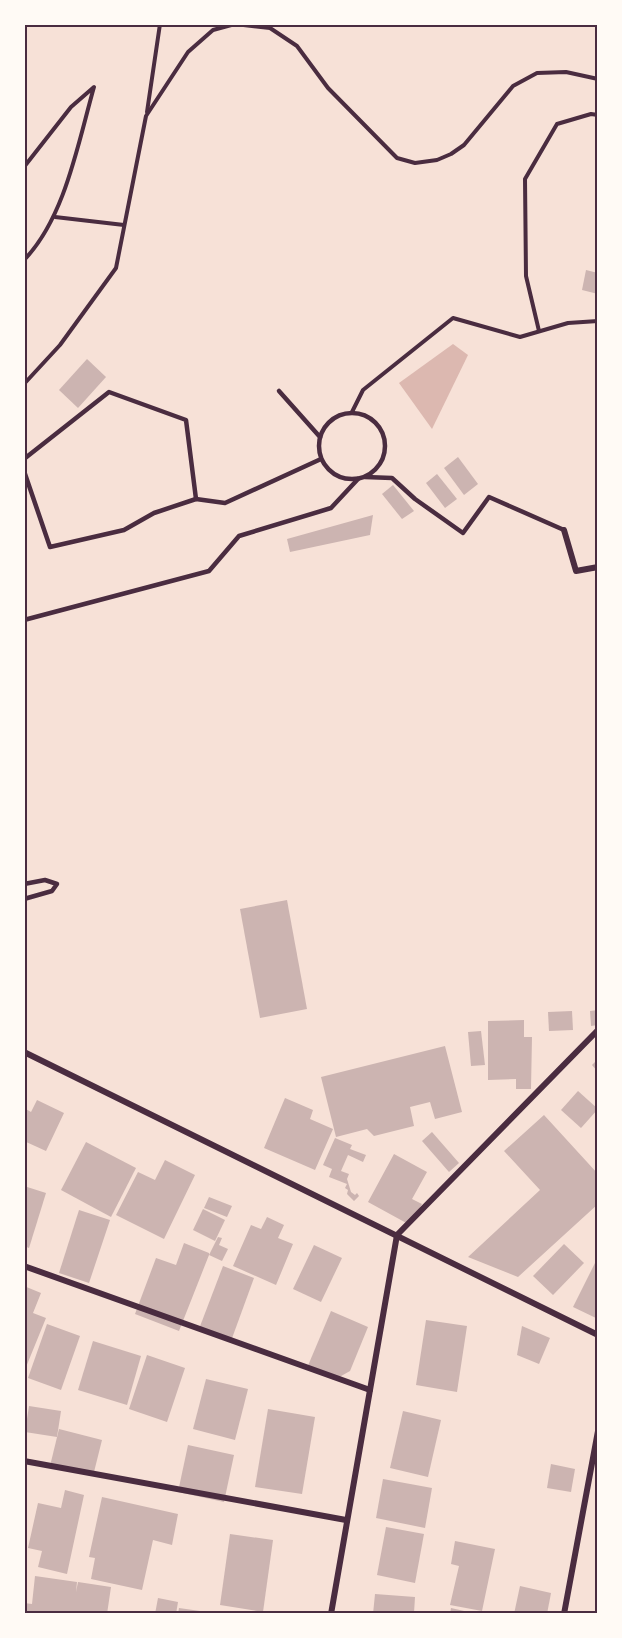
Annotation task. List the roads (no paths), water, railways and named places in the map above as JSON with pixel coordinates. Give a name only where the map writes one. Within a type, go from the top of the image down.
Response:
[{"type":"street","points":[[564,530],[576,571],[598,567]]},
{"type":"street","points":[[331,1614],[397,1235],[598,1030]]},
{"type":"street","points":[[24,1052],[598,1335]]},
{"type":"street","points":[[24,1266],[370,1390]]},
{"type":"street","points":[[564,1614],[598,1431]]},
{"type":"street","points":[[24,1461],[346,1520]]},
{"type":"lane","points":[[24,459],[109,392],[186,420],[196,499]]},
{"type":"lane","points":[[279,392],[320,437]]},
{"type":"lane","points":[[365,477],[377,468],[383,459],[386,448],[384,437],[380,427],[363,414],[352,412],[342,414],[332,419],[325,427],[320,437],[319,447],[321,459],[336,475],[346,479],[392,478],[415,499],[463,533],[489,497],[564,530]]},
{"type":"lane","points":[[24,471],[50,547],[124,530],[154,513],[196,499],[225,503],[321,459]]},
{"type":"lane","points":[[24,620],[209,571],[239,536],[332,508],[358,479]]},
{"type":"lane","points":[[24,884],[45,880],[57,884],[52,891],[24,899]]}]
